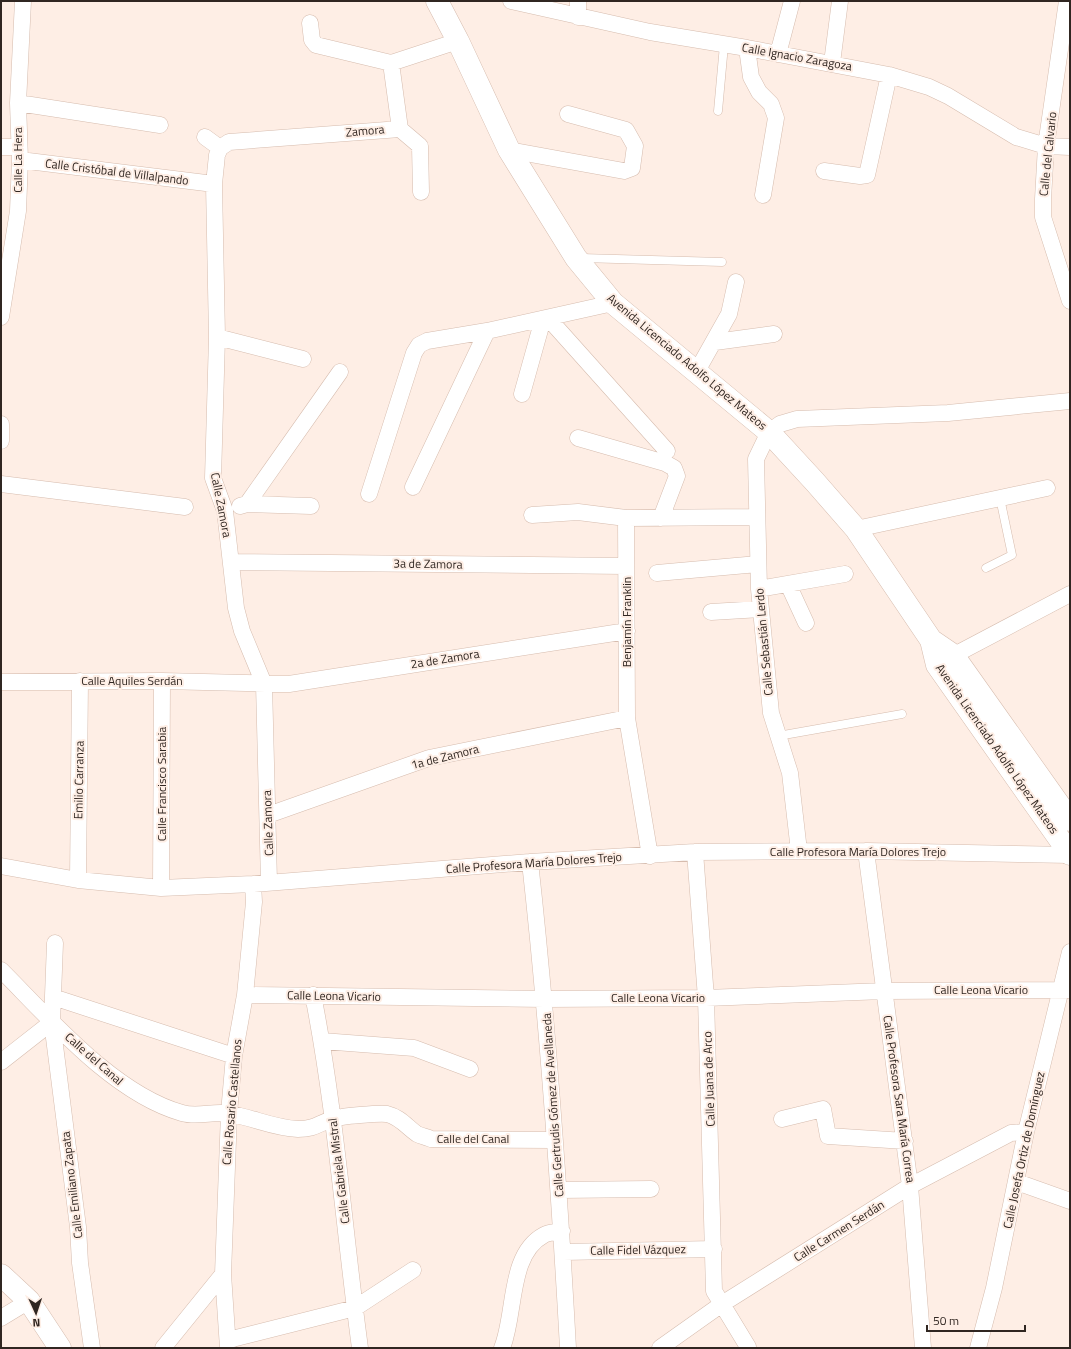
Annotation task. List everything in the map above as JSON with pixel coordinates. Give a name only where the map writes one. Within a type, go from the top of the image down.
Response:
[{"type":"street","name":"Calle La Hera","points":[[1,317],[18,211],[20,154],[18,103],[23,1]]},
{"type":"street","name":"Avenida Licenciado Adolfo López Mateos","points":[[437,1],[458,41],[509,150],[576,258],[613,303],[698,371],[770,432],[856,529],[945,660],[1070,854]]},
{"type":"street","name":"Calle Ignacio Zaragoza","points":[[511,1],[578,9],[724,45],[832,63],[889,75],[929,87],[948,96],[1016,137],[1046,146],[1070,148]]},
{"type":"street","points":[[778,54],[792,1]]},
{"type":"street","points":[[832,63],[840,1]]},
{"type":"street","name":"Calle del Calvario","points":[[1067,2],[1046,146],[1043,217],[1070,301]]},
{"type":"street","points":[[310,23],[312,40],[316,45],[391,63],[458,41]]},
{"type":"street","points":[[747,48],[751,77],[759,92],[771,104],[776,118],[763,195]]},
{"type":"street","name":"Zamora","points":[[220,148],[229,142],[400,129],[391,63]]},
{"type":"street","points":[[824,171],[860,176],[867,174],[889,75]]},
{"type":"street","points":[[18,103],[160,125]]},
{"type":"street","points":[[509,150],[624,171],[632,168],[635,146],[626,130],[568,114]]},
{"type":"street","points":[[400,129],[420,146],[421,192]]},
{"type":"street","points":[[205,138],[220,148]]},
{"type":"street","name":"Calle Cristóbal de Villalpando","points":[[1,147],[20,154],[214,184]]},
{"type":"street","name":"Calle Zamora","points":[[220,148],[217,155],[214,184],[217,337],[213,478],[225,511],[236,608],[242,631],[264,684],[269,882]]},
{"type":"street","points":[[698,371],[729,314],[736,282]]},
{"type":"street","points":[[370,494],[414,353],[419,345],[427,341],[546,319],[613,303]]},
{"type":"street","points":[[522,394],[546,319]]},
{"type":"street","points":[[546,319],[667,451]]},
{"type":"street","points":[[413,487],[487,331]]},
{"type":"street","points":[[715,342],[774,334]]},
{"type":"street","points":[[217,337],[303,359]]},
{"type":"street","points":[[247,504],[340,372]]},
{"type":"street","points":[[770,432],[780,424],[797,419],[948,413],[1070,401]]},
{"type":"street","points":[[1,424],[1,441]]},
{"type":"street","name":"Calle Sebastián Lerdo","points":[[770,432],[756,459],[759,590],[771,713],[790,773],[800,851]]},
{"type":"street","points":[[578,438],[665,463],[674,468],[677,476],[661,518]]},
{"type":"street","points":[[1,484],[185,507]]},
{"type":"street","points":[[856,529],[1047,488]]},
{"type":"street","points":[[225,511],[247,504],[311,506]]},
{"type":"street","points":[[532,515],[578,512],[626,518],[757,517]]},
{"type":"street","name":"Benjamín Franklin","points":[[626,518],[626,718],[650,856]]},
{"type":"street","name":"3a de Zamora","points":[[231,562],[626,566]]},
{"type":"street","points":[[657,573],[758,564]]},
{"type":"street","points":[[759,590],[845,574]]},
{"type":"street","points":[[788,584],[806,622]]},
{"type":"street","points":[[945,660],[1070,594]]},
{"type":"street","points":[[711,612],[761,608]]},
{"type":"street","name":"2a de Zamora","points":[[264,684],[289,684],[627,631]]},
{"type":"street","name":"Avenida Licenciado Adolfo López Mateos","points":[[945,660],[1070,820]]},
{"type":"street","name":"Emilio Carranza","points":[[78,880],[80,681]]},
{"type":"street","name":"Calle Aquiles Serdán","points":[[1,682],[162,681],[264,684]]},
{"type":"street","name":"Calle Francisco Sarabia","points":[[161,888],[162,681]]},
{"type":"street","name":"1a de Zamora","points":[[268,815],[430,758],[626,718]]},
{"type":"street","name":"Calle Profesora María Dolores Trejo","points":[[1,866],[78,880],[161,888],[253,884],[530,862],[650,856],[694,852],[866,850],[1070,854]]},
{"type":"street","name":"Calle Profesora Sara María Correa","points":[[866,850],[905,1141],[923,1348]]},
{"type":"street","name":"Calle Juana de Arco","points":[[694,852],[706,998],[714,1292],[748,1347]]},
{"type":"street","name":"Calle Gertrudis Gómez de Avellaneda","points":[[530,862],[545,999],[554,1140],[562,1231],[568,1348]]},
{"type":"street","name":"Calle Rosario Castellanos","points":[[228,1344],[222,1274],[229,1113],[234,1056],[245,995],[254,902],[253,884]]},
{"type":"street","name":"Calle Emiliano Zapata","points":[[55,943],[52,1022],[78,1227],[80,1263],[92,1348]]},
{"type":"street","name":"Calle Josefa Ortiz de Domínguez","points":[[978,1348],[994,1288],[1017,1182],[1026,1132],[1065,990],[1070,952]]},
{"type":"street","name":"Calle del Canal","points":[[1,970],[52,1022],[119,1082],[142,1096],[182,1113],[199,1116],[229,1113],[278,1127],[300,1129],[317,1127],[333,1118],[386,1114],[398,1118],[418,1134],[431,1139],[554,1140]]},
{"type":"street","name":"Calle Leona Vicario","points":[[245,995],[545,999],[706,998],[884,991],[1065,990]]},
{"type":"street","name":"Calle Gabriela Mistral","points":[[313,995],[322,1041],[333,1118],[360,1348]]},
{"type":"street","points":[[52,997],[234,1056]]},
{"type":"street","points":[[1,1062],[52,1022]]},
{"type":"street","points":[[322,1041],[414,1048],[470,1068]]},
{"type":"street","points":[[782,1119],[824,1109],[828,1136],[905,1141]]},
{"type":"street","name":"Calle Carmen Serdán","points":[[660,1348],[722,1304],[910,1186],[1011,1134],[1026,1132]]},
{"type":"street","points":[[1017,1182],[1070,1201]]},
{"type":"street","points":[[559,1190],[651,1190]]},
{"type":"street","points":[[502,1348],[507,1336],[518,1269],[527,1248],[544,1235],[562,1231]]},
{"type":"street","name":"Calle Fidel Vázquez","points":[[563,1252],[714,1249]]},
{"type":"street","points":[[228,1344],[355,1308],[414,1270]]},
{"type":"street","points":[[163,1348],[222,1274]]},
{"type":"street","points":[[1,1275],[29,1301],[60,1348]]},
{"type":"street","points":[[1,1318],[29,1301]]},
{"type":"lane","points":[[718,111],[724,45]]},
{"type":"lane","points":[[576,258],[722,262]]},
{"type":"lane","points":[[986,568],[1012,555],[1000,498]]},
{"type":"lane","points":[[778,736],[902,714]]}]
